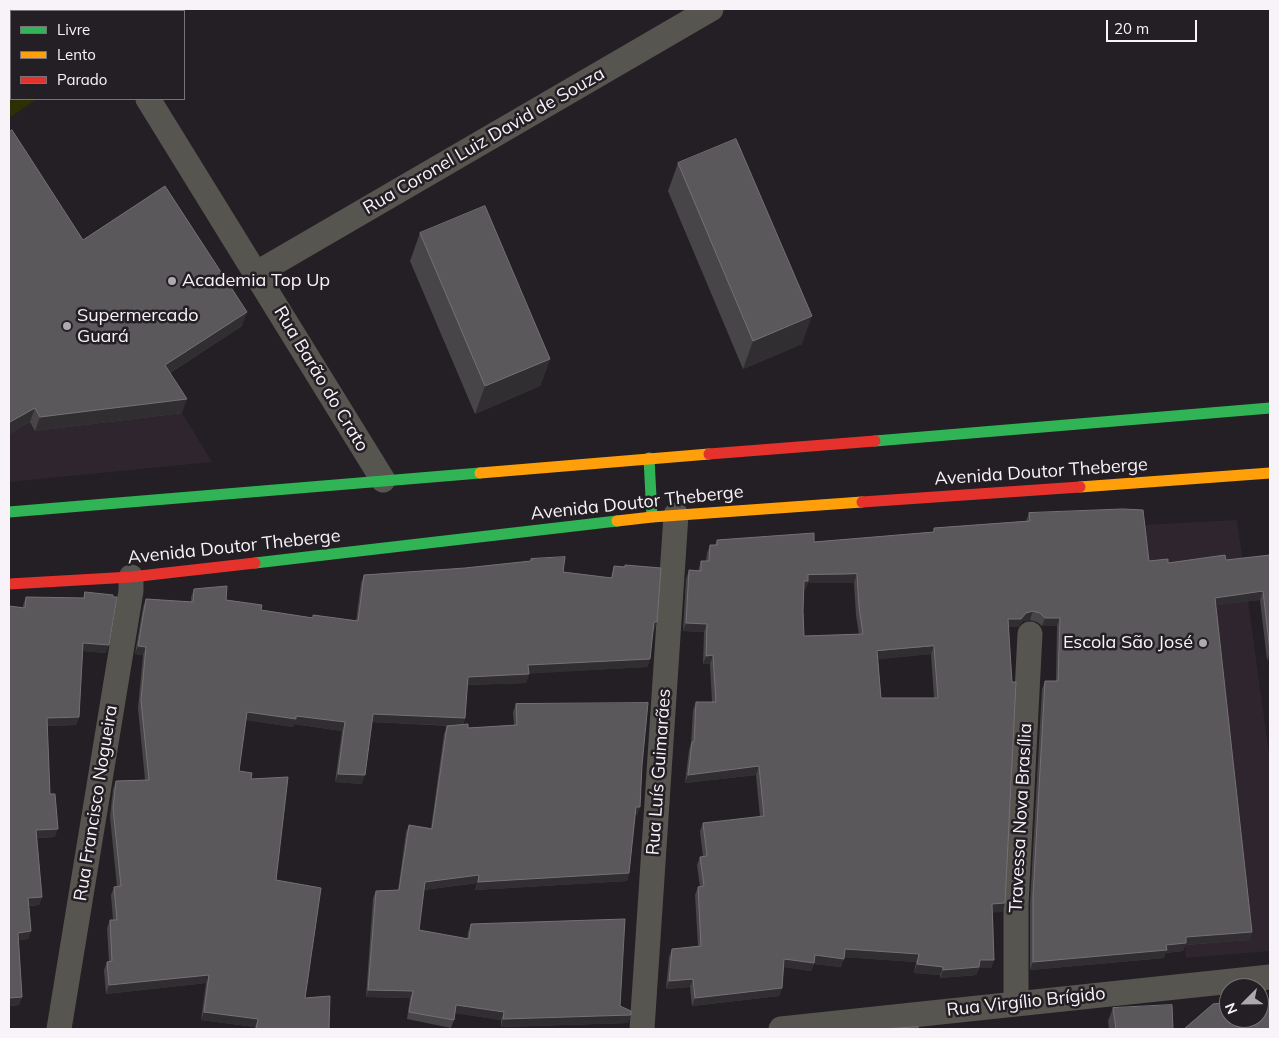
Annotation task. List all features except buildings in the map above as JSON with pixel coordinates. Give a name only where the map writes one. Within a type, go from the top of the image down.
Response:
[{"type":"main road","points":[[9,512],[1270,408]]},
{"type":"main road","points":[[649,458],[664,516]]},
{"type":"main road","name":"Avenida Doutor Theberge","points":[[9,584],[131,576],[664,516],[1270,473]]},
{"type":"street","name":"Rua Coronel Luiz David de Souza","points":[[257,273],[711,9]]},
{"type":"street","name":"Rua Barão do Crato","points":[[149,100],[383,480]]},
{"type":"street","name":"Rua Luís Guimarães","points":[[642,1029],[664,516]]},
{"type":"street","name":"Rua Francisco Nogueira","points":[[59,1029],[129,601],[131,576]]},
{"type":"street","name":"Travessa Nova Brasília","points":[[1016,1003],[1016,904],[1030,634]]},
{"type":"street","name":"Rua Virgílio Brígido","points":[[781,1029],[1270,977]]},
{"type":"shaded area","points":[[9,9],[43,9],[10,10],[10,100],[36,100],[9,118]]},
{"type":"shaded area","name":"Supermercado Guará","points":[[9,147],[182,413],[212,462],[9,482]]},
{"type":"shaded area","name":"Escola São José","points":[[1237,520],[1270,761],[1270,951],[1186,958],[1141,525]]},
{"type":"traffic: fast","points":[[875,441],[1270,408]]},
{"type":"traffic: fast","points":[[649,458],[652,517]]},
{"type":"traffic: fast","points":[[9,512],[480,473]]},
{"type":"traffic: fast","points":[[255,563],[617,521]]},
{"type":"traffic: slow","points":[[480,473],[709,454]]},
{"type":"traffic: slow","points":[[1080,487],[1270,473]]},
{"type":"traffic: slow","points":[[617,521],[862,502]]},
{"type":"traffic: jam","points":[[709,454],[875,441]]},
{"type":"traffic: jam","points":[[862,502],[1080,487]]},
{"type":"traffic: jam","points":[[9,584],[131,577],[255,563]]},
{"type":"place","name":"Academia Top Up","points":[[172,281]]},
{"type":"place","name":"Supermercado Guará","points":[[67,326]]},
{"type":"place","name":"Escola São José","points":[[1203,643]]}]
